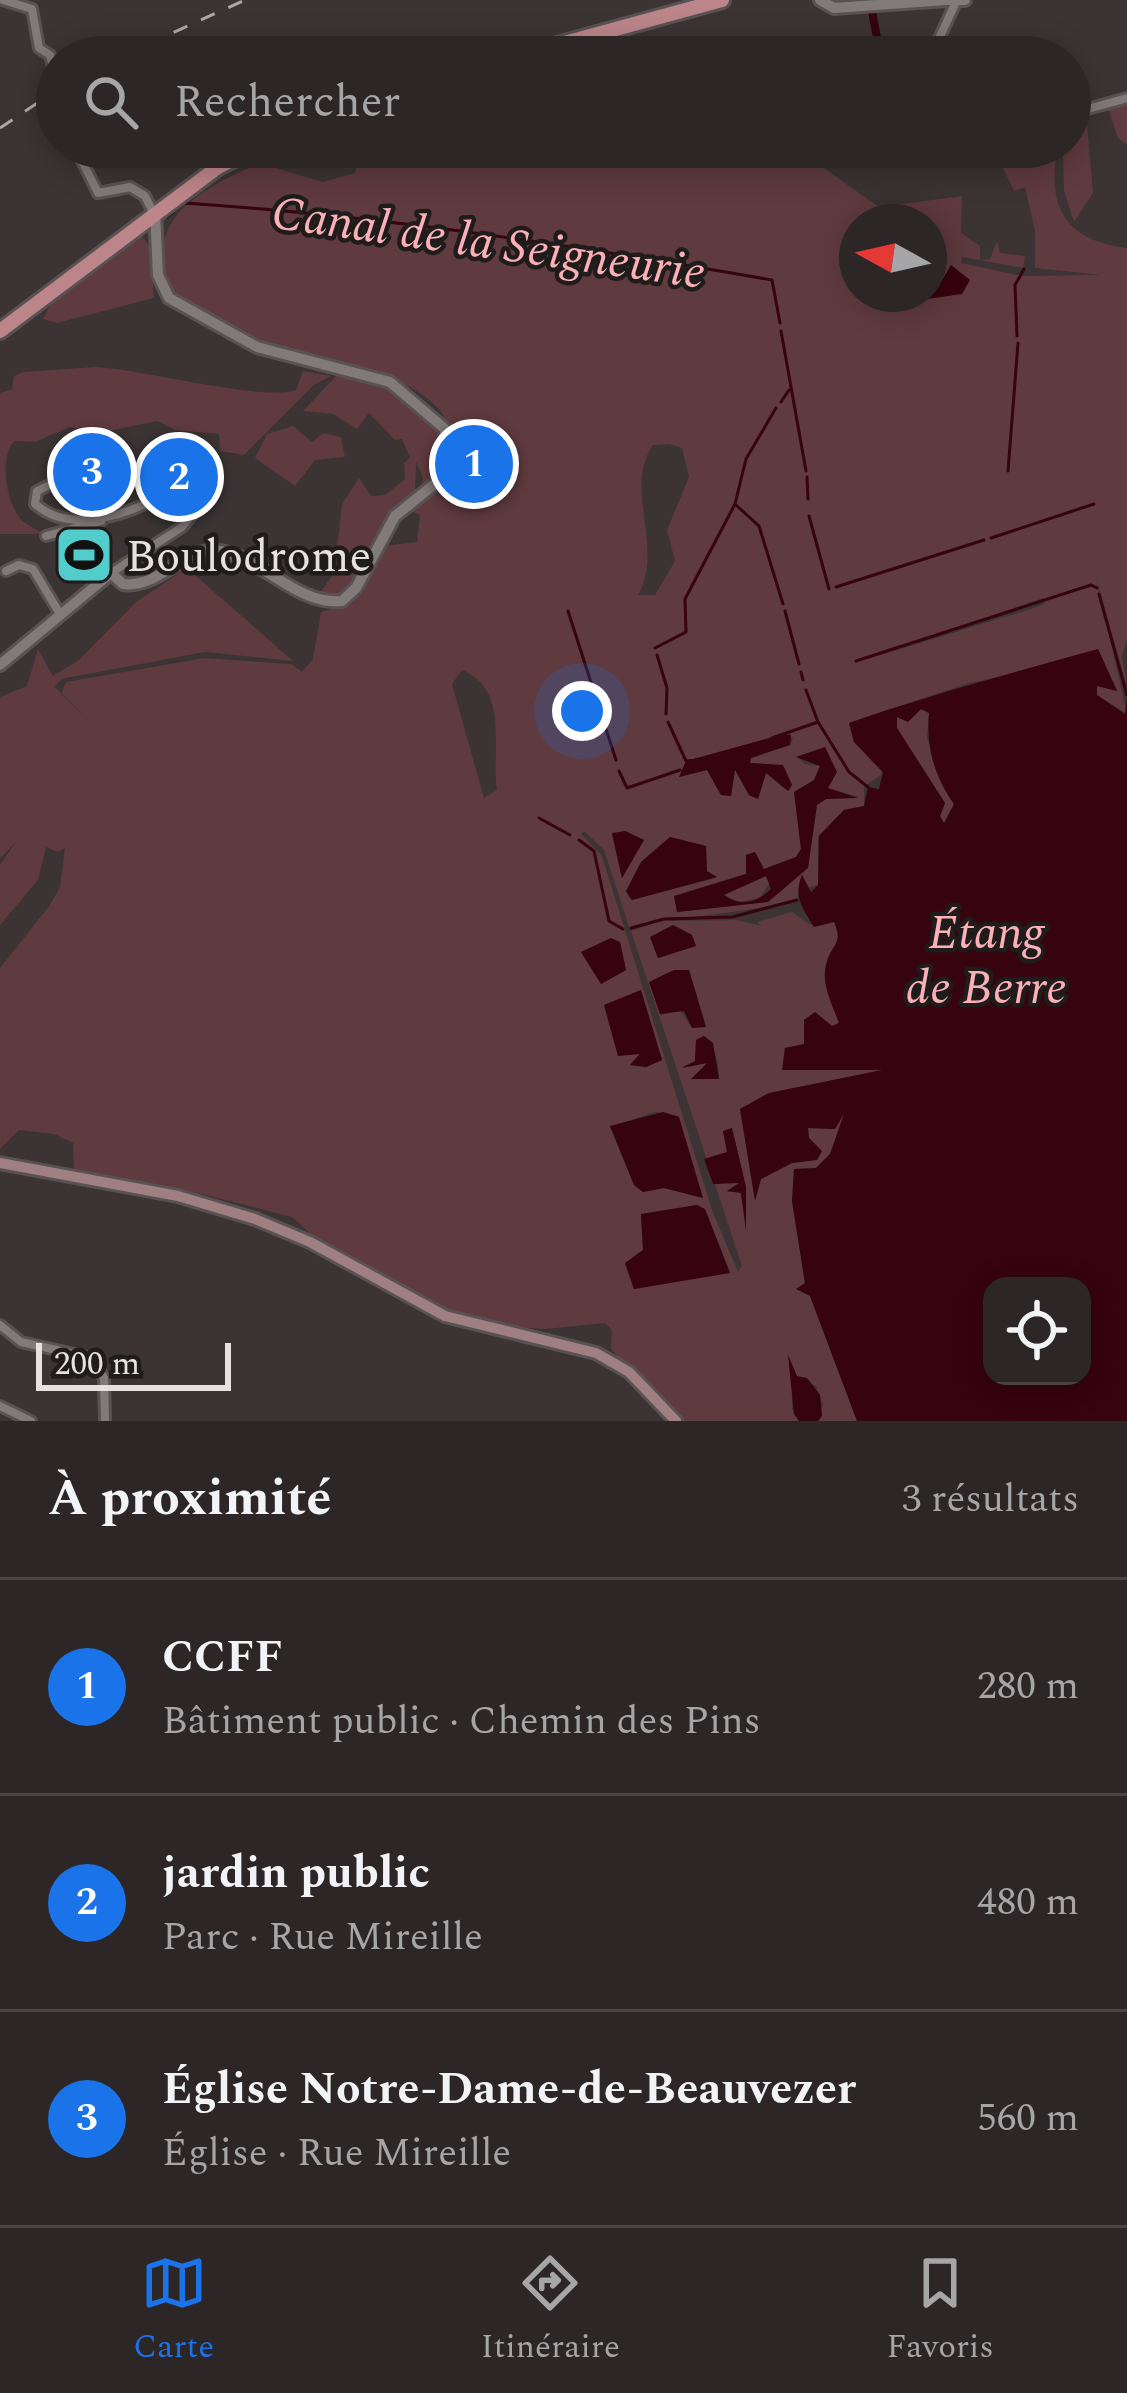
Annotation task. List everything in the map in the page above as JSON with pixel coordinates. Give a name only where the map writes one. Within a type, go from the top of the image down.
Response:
[{"type":"main road","points":[[590,36],[722,0]]},
{"type":"main road","points":[[79,270],[191,182],[216,168]]},
{"type":"main road","points":[[0,331],[217,168]]},
{"type":"main road","points":[[0,1163],[178,1196],[255,1219],[310,1242],[445,1316],[596,1352],[629,1372],[676,1421]]},
{"type":"street","points":[[3,0],[32,9],[37,36]]},
{"type":"street","points":[[820,0],[834,8],[953,1],[940,36]]},
{"type":"street","points":[[1091,108],[1127,98]]},
{"type":"street","points":[[83,168],[91,189],[98,193],[130,187],[155,214],[158,279],[169,298],[257,347],[390,382],[438,418],[447,439],[448,468],[442,481],[395,516],[350,596],[321,600],[221,551],[206,551],[142,585],[123,584],[111,573]]},
{"type":"street","points":[[0,665],[111,573],[182,527],[209,495],[200,465],[168,442]]},
{"type":"street","points":[[54,483],[35,494],[35,503],[48,514],[79,522],[159,496],[200,473],[205,483]]},
{"type":"street","points":[[46,536],[97,523],[106,516]]},
{"type":"street","points":[[6,571],[23,565],[44,583],[60,614]]},
{"type":"street","points":[[0,1325],[20,1342],[92,1358],[104,1378],[105,1421]]},
{"type":"street","points":[[0,1406],[31,1421]]},
{"type":"shaded area","points":[[1127,100],[1127,145],[1118,138],[1108,108]]},
{"type":"shaded area","points":[[249,168],[276,168],[323,182],[355,173],[356,168],[824,168],[875,204],[839,204],[839,312],[947,312],[947,204],[902,204],[962,196],[961,233],[980,246],[980,260],[990,259],[997,241],[1000,253],[1025,256],[1023,268],[962,257],[961,263],[1022,276],[1101,275],[1035,268],[1035,231],[1025,187],[1014,191],[1003,168],[1055,168],[1057,200],[1071,225],[1094,240],[1127,248],[1127,640],[1122,656],[1127,687],[1096,578],[1127,714],[1097,695],[1097,686],[1117,690],[1098,649],[1048,667],[969,683],[849,723],[854,742],[883,773],[864,787],[864,806],[844,810],[818,836],[818,885],[807,888],[802,874],[797,900],[665,921],[737,920],[761,926],[757,922],[792,912],[814,927],[834,922],[842,934],[826,965],[825,982],[839,1024],[832,1026],[815,1012],[804,1020],[804,1045],[785,1048],[783,1070],[897,1068],[769,1093],[740,1109],[755,1199],[761,1179],[792,1163],[817,1159],[822,1151],[809,1138],[808,1128],[835,1129],[840,1113],[844,1114],[830,1154],[816,1168],[794,1169],[792,1201],[805,1284],[797,1289],[810,1296],[857,1421],[818,1421],[823,1405],[816,1386],[797,1377],[792,1365],[792,1409],[799,1421],[684,1421],[611,1349],[612,1330],[605,1323],[546,1329],[496,1326],[456,1315],[314,1237],[292,1217],[198,1193],[74,1172],[73,1143],[54,1134],[19,1130],[0,1149],[0,968],[60,887],[65,848],[58,852],[46,847],[38,880],[0,925],[0,865],[15,843],[0,858],[0,697],[27,686],[38,649],[53,676],[79,660],[136,602],[187,568],[293,661],[205,652],[61,679],[55,687],[61,693],[66,682],[204,658],[291,664],[302,672],[313,659],[321,612],[352,596],[383,546],[417,542],[420,515],[405,509],[471,468],[468,462],[457,461],[454,438],[439,410],[411,388],[376,375],[286,357],[205,318],[169,290],[163,251],[174,220],[198,196]],"holes":[[[653,445],[682,448],[689,477],[667,530],[675,561],[655,595],[638,595],[648,558],[642,480]],[[1043,598],[1045,603],[1040,606],[881,655]],[[462,670],[477,679],[493,706],[497,790],[484,798],[452,684]],[[784,734],[793,738],[790,745],[750,758],[750,763],[783,766],[792,785],[788,791],[766,773],[758,799],[749,795],[735,769],[730,796],[721,795],[707,770],[679,777],[686,762]],[[825,747],[836,772],[828,788],[858,797],[825,799],[817,805],[808,868],[767,902],[677,912],[675,896],[746,874],[746,855],[755,852],[759,869],[797,857],[801,849],[794,792],[814,780],[820,766],[805,764],[797,757]],[[584,831],[604,850],[629,927],[656,922],[631,931],[706,1158],[728,1152],[723,1131],[732,1128],[746,1187],[746,1224],[740,1191],[727,1192],[739,1187],[738,1181],[715,1184],[742,1266],[738,1272],[712,1210],[602,856],[581,834]],[[625,831],[644,840],[622,878],[612,836]],[[670,837],[706,846],[707,871],[716,878],[631,900],[626,892],[641,862]],[[673,926],[692,936],[696,946],[658,958],[650,938]],[[611,938],[620,943],[626,970],[601,984],[581,952]],[[674,970],[689,970],[706,1027],[692,1028],[680,1010],[661,1015],[649,982]],[[641,990],[662,1060],[646,1067],[630,1065],[640,1053],[618,1056],[604,1005]],[[704,1036],[711,1045],[719,1079],[691,1079],[709,1063],[682,1067],[695,1061],[696,1040]],[[655,1112],[678,1116],[703,1198],[664,1188],[643,1192],[634,1185],[610,1127]],[[697,1205],[705,1210],[730,1272],[634,1289],[625,1264],[643,1250],[641,1214]]]},
{"type":"shaded area","points":[[1063,168],[1091,168],[1093,193],[1074,222],[1064,191]]},
{"type":"shaded area","points":[[141,235],[150,247],[154,298],[57,323],[43,319],[55,297]]},
{"type":"shaded area","points":[[95,367],[280,393],[296,390],[303,371],[331,376],[314,385],[244,455],[220,451],[219,434],[175,430],[157,421],[99,433],[70,427],[35,442],[14,441],[6,467],[10,499],[21,520],[44,534],[0,534],[0,393],[12,389],[14,376],[23,372]]},
{"type":"shaded area","points":[[339,373],[383,385],[439,423],[444,470],[420,493],[423,478],[416,462],[415,496],[341,598],[320,593],[334,573],[342,504],[359,478],[371,496],[385,495],[405,479],[404,463],[410,458],[402,439],[395,440],[369,413],[357,429],[333,414],[303,411]]},
{"type":"shaded area","points":[[293,426],[312,442],[323,433],[341,437],[345,457],[315,460],[295,486],[255,458],[267,434]]},
{"type":"shaded area","name":"Boulodrome","points":[[77,532],[79,545],[101,542],[110,567],[62,573],[59,558],[65,556],[67,534]]},
{"type":"shaded area","points":[[921,709],[929,713],[927,738],[954,804],[944,823],[940,816],[945,803],[897,729],[897,717],[909,721]]},
{"type":"shaded area","points":[[760,875],[772,879],[760,898],[739,902],[724,895]]},
{"type":"water","points":[[951,265],[970,280],[962,294],[947,296]]},
{"type":"water","name":"Étang de Berre","points":[[1098,649],[1117,691],[1097,686],[1097,695],[1125,714],[1127,698],[1127,1421],[857,1421],[810,1296],[796,1289],[805,1283],[792,1201],[794,1169],[816,1168],[830,1154],[844,1114],[835,1129],[808,1128],[809,1138],[822,1151],[817,1160],[792,1163],[761,1179],[755,1201],[740,1109],[769,1093],[882,1070],[782,1070],[785,1048],[804,1044],[804,1020],[815,1012],[832,1026],[839,1023],[825,979],[837,930],[834,922],[814,927],[800,902],[799,883],[802,875],[811,892],[818,885],[819,836],[844,810],[864,806],[868,787],[879,789],[883,772],[854,742],[849,723]],"holes":[[[921,709],[929,713],[933,761],[954,804],[944,823],[940,816],[945,803],[897,728],[897,717],[908,722]]]},
{"type":"water","points":[[791,735],[790,745],[751,758],[750,763],[783,765],[792,785],[788,791],[766,773],[758,799],[749,795],[735,770],[731,796],[721,795],[707,770],[679,777],[686,761]]},
{"type":"water","points":[[825,747],[837,772],[828,788],[858,798],[826,799],[817,805],[808,868],[768,902],[677,912],[674,896],[746,874],[746,855],[755,852],[764,869],[796,857],[801,849],[794,792],[814,780],[820,766],[796,757]],"holes":[[[766,876],[771,889],[749,902],[724,895]]]},
{"type":"water","points":[[625,831],[644,840],[622,878],[612,833]]},
{"type":"water","points":[[670,837],[706,846],[707,871],[717,877],[632,900],[626,891],[641,862]]},
{"type":"water","points":[[673,925],[692,935],[696,946],[658,958],[650,937]]},
{"type":"water","points":[[611,938],[620,942],[626,970],[601,984],[581,952]]},
{"type":"water","points":[[674,970],[689,970],[706,1027],[692,1028],[684,1011],[660,1014],[649,982]]},
{"type":"water","points":[[641,990],[662,1060],[646,1067],[630,1065],[640,1054],[618,1056],[604,1005]]},
{"type":"water","points":[[704,1036],[713,1043],[719,1079],[691,1079],[707,1063],[682,1068],[695,1061],[696,1040]]},
{"type":"water","points":[[663,1112],[679,1117],[703,1198],[664,1188],[643,1192],[634,1185],[610,1126]]},
{"type":"water","points":[[732,1128],[746,1187],[746,1231],[741,1193],[727,1191],[739,1183],[713,1184],[704,1159],[727,1152],[723,1131]]},
{"type":"water","points":[[697,1205],[705,1209],[730,1273],[634,1289],[625,1263],[643,1250],[641,1214]]},
{"type":"water","points":[[788,1355],[797,1376],[807,1378],[820,1395],[822,1416],[818,1421],[799,1421],[794,1414]]},
{"type":"waterway","points":[[870,0],[877,36]]},
{"type":"waterway","name":"Canal de la Seigneurie","points":[[167,217],[184,203],[332,216],[552,244],[772,280],[780,323]]},
{"type":"waterway","points":[[1017,336],[1015,285],[1024,269]]},
{"type":"waterway","points":[[781,331],[806,471]]},
{"type":"waterway","points":[[1008,471],[1018,343]]},
{"type":"waterway","points":[[781,402],[789,390]]},
{"type":"waterway","points":[[655,648],[686,632],[685,599],[735,504],[746,459],[776,408]]},
{"type":"waterway","points":[[807,477],[808,499]]},
{"type":"waterway","points":[[991,538],[1094,504]]},
{"type":"waterway","points":[[736,505],[759,526],[783,604]]},
{"type":"waterway","points":[[809,516],[829,589]]},
{"type":"waterway","points":[[836,587],[984,540]]},
{"type":"waterway","points":[[856,661],[1091,585],[1097,588]]},
{"type":"waterway","points":[[1099,594],[1127,695]]},
{"type":"waterway","points":[[568,611],[616,760]]},
{"type":"waterway","points":[[785,611],[799,664]]},
{"type":"waterway","points":[[657,655],[667,688],[666,714]]},
{"type":"waterway","points":[[801,672],[803,680]]},
{"type":"waterway","points":[[806,690],[818,722]]},
{"type":"waterway","points":[[668,722],[686,761],[700,760]]},
{"type":"waterway","points":[[772,738],[818,722],[849,772],[868,787]]},
{"type":"waterway","points":[[619,771],[627,788],[680,770]]},
{"type":"waterway","points":[[539,818],[570,835]]},
{"type":"waterway","points":[[579,840],[594,851],[609,921],[623,929]]},
{"type":"waterway","points":[[631,928],[664,919],[732,917],[797,900]]},
{"type":"railway","points":[[165,36],[245,0]]},
{"type":"railway","points":[[0,128],[36,104]]},
{"type":"place","name":"CCFF","points":[[474,464]]},
{"type":"place","name":"Église Notre-Dame-de-Beauvezer","points":[[92,472]]},
{"type":"place","name":"jardin public","points":[[179,477]]},
{"type":"place","name":"Boulodrome","points":[[84,555]]}]
